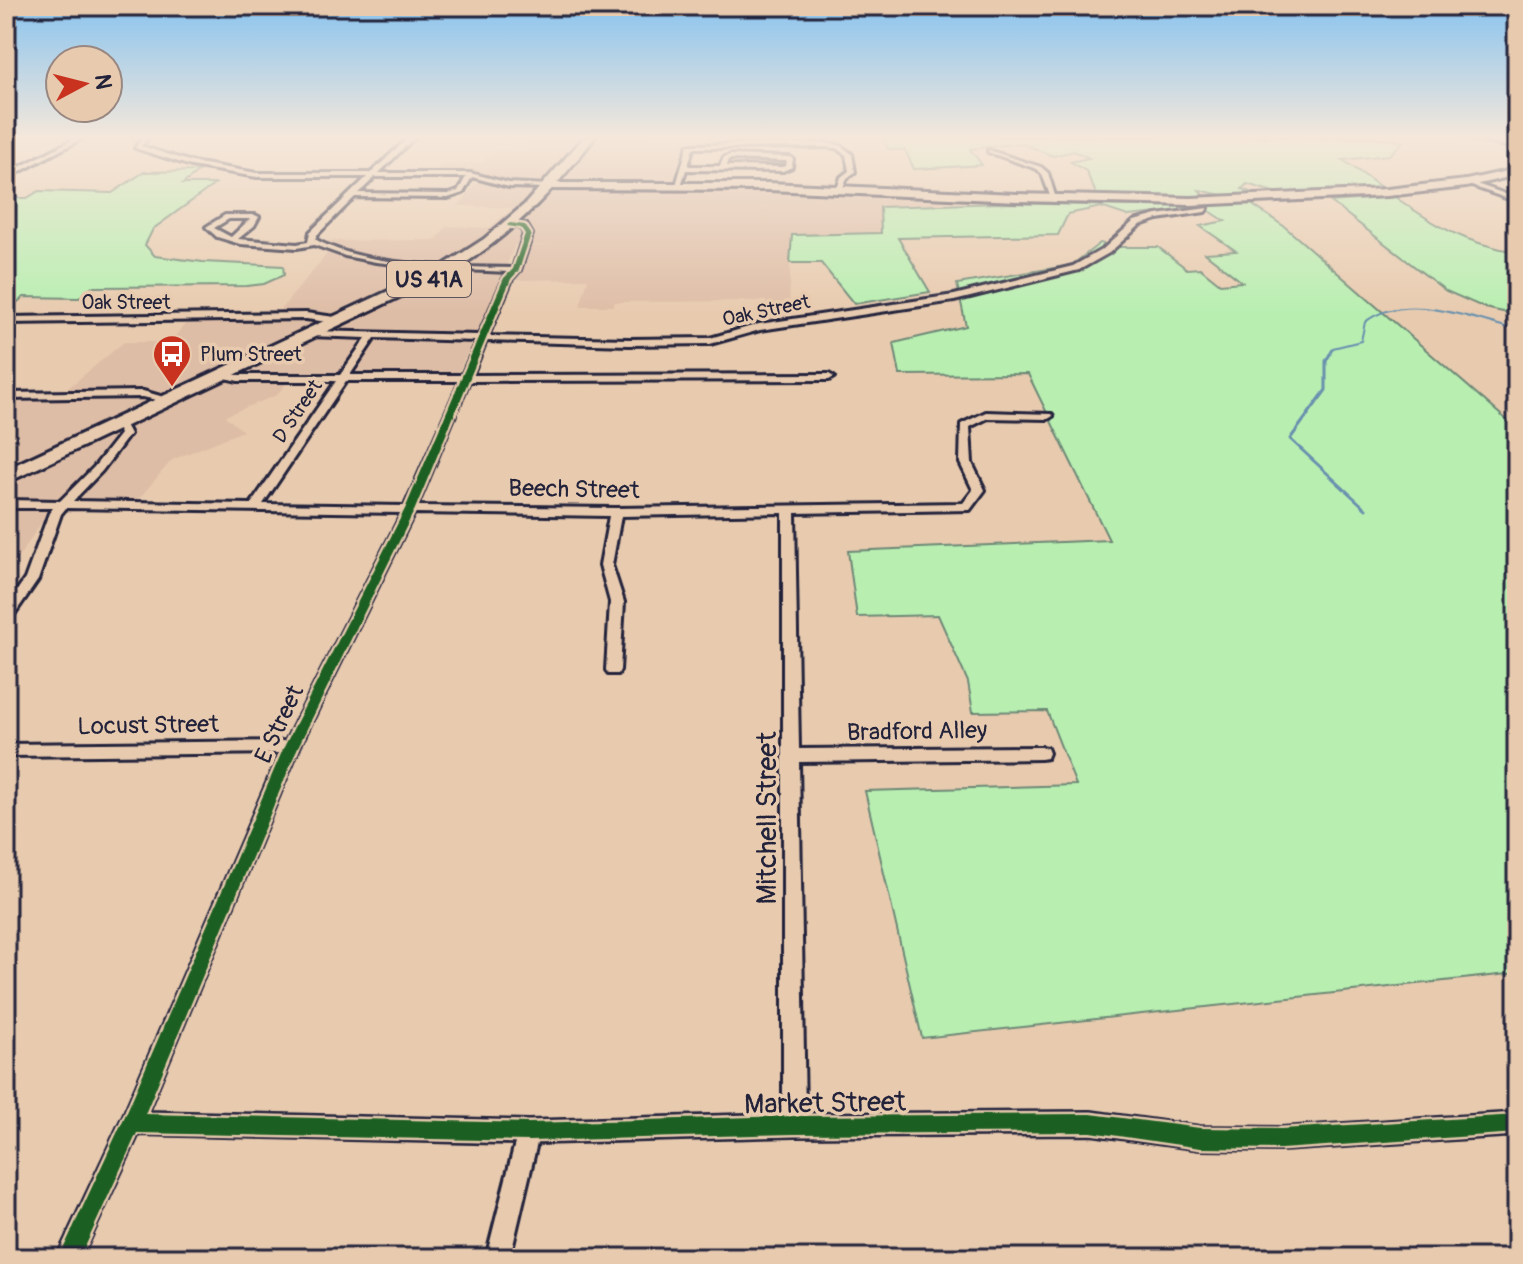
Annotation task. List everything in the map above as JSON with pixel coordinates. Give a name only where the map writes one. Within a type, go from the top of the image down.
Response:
[{"type":"highway","name":"US 41A","points":[[6,477],[447,269],[510,225],[538,196]]},
{"type":"main road","points":[[965,196],[1055,201],[1250,201],[1334,196]]},
{"type":"street","points":[[313,243],[311,236],[352,196]]},
{"type":"street","points":[[1053,196],[1055,201]]},
{"type":"street","name":"Oak Street","points":[[313,334],[710,341],[759,327],[954,298],[1076,268],[1106,251],[1137,223],[1205,210]]},
{"type":"street","points":[[232,240],[255,217],[228,217],[210,227],[232,240],[297,246],[313,243],[328,250],[447,269],[516,270]]},
{"type":"street","name":"E Street","points":[[69,1258],[132,1123],[291,747],[410,509],[508,278],[516,270],[528,234],[523,226],[510,225]]},
{"type":"street","name":"Oak Street","points":[[6,320],[306,316],[342,321]]},
{"type":"street","name":"D Street","points":[[255,507],[371,337]]},
{"type":"street","points":[[224,375],[238,378],[829,377]]},
{"type":"street","points":[[6,396],[143,394],[169,400]]},
{"type":"street","name":"Beech Street","points":[[6,504],[616,512],[966,507],[979,490],[966,463],[965,426],[986,415],[1048,416]]},
{"type":"street","points":[[6,616],[31,580],[55,513],[125,434],[119,423]]},
{"type":"street","name":"Mitchell Street","points":[[789,511],[794,1125]]},
{"type":"street","points":[[613,670],[617,602],[606,565],[616,512]]},
{"type":"street","name":"Locust Street","points":[[6,750],[291,747]]},
{"type":"street","name":"Bradford Alley","points":[[792,756],[1041,753]]},
{"type":"street","name":"Market Street","points":[[132,1123],[529,1132],[794,1125],[1091,1123],[1200,1138],[1281,1139],[1517,1124]]},
{"type":"street","points":[[498,1258],[529,1132]]},
{"type":"shaded area","points":[[466,196],[848,196],[984,204],[1002,235],[791,236],[789,317],[769,320],[766,301],[615,302],[613,306],[580,306],[588,279],[515,280],[527,246],[555,245],[515,245],[454,381],[289,380],[277,395],[225,416],[243,431],[172,460],[137,501],[58,498],[6,576],[6,398],[57,397],[124,342],[170,342],[187,322],[271,321],[327,254],[306,241],[436,240],[447,226],[489,228],[513,208],[459,206]]},
{"type":"green space","points":[[198,196],[153,229],[145,245],[155,256],[283,266],[284,275],[264,284],[247,286],[92,287],[79,298],[24,297],[6,311],[6,198]]},
{"type":"green space","points":[[1097,196],[1205,197],[1098,198]]},
{"type":"green space","points":[[1395,197],[1424,217],[1467,239],[1517,252],[1517,315],[1485,308],[1446,291],[1331,202]]},
{"type":"green space","points":[[1002,203],[1123,206],[1251,204],[1285,227],[1517,429],[1517,973],[922,1038],[865,791],[1076,785],[1047,711],[973,712],[968,682],[938,615],[857,617],[848,551],[1109,540],[1028,374],[900,375],[894,343],[966,326],[957,284],[1072,265],[1100,243],[1115,247],[1158,247],[1187,269],[1200,268],[1220,284],[1242,282],[1205,253],[1236,251],[1200,226],[1225,221],[1205,208],[1128,216],[1101,207],[1068,214],[1058,235],[898,238],[930,292],[854,304],[821,263],[790,263],[792,235],[881,233],[880,207]]},
{"type":"waterway","points":[[1330,354],[1333,348],[1361,341],[1365,322],[1381,313],[1400,308],[1440,310],[1517,330]]},
{"type":"waterway","points":[[1330,354],[1326,361],[1326,390],[1290,439],[1366,509]]},
{"type":"cycle path","points":[[69,1258],[132,1123],[291,747],[410,509],[508,278],[516,270],[528,234],[523,226],[510,225]]},
{"type":"cycle path","points":[[132,1123],[529,1132],[794,1125],[1091,1123],[1200,1138],[1281,1139],[1517,1124]]},
{"type":"place","name":"Plum Street","points":[[172,388]]}]
